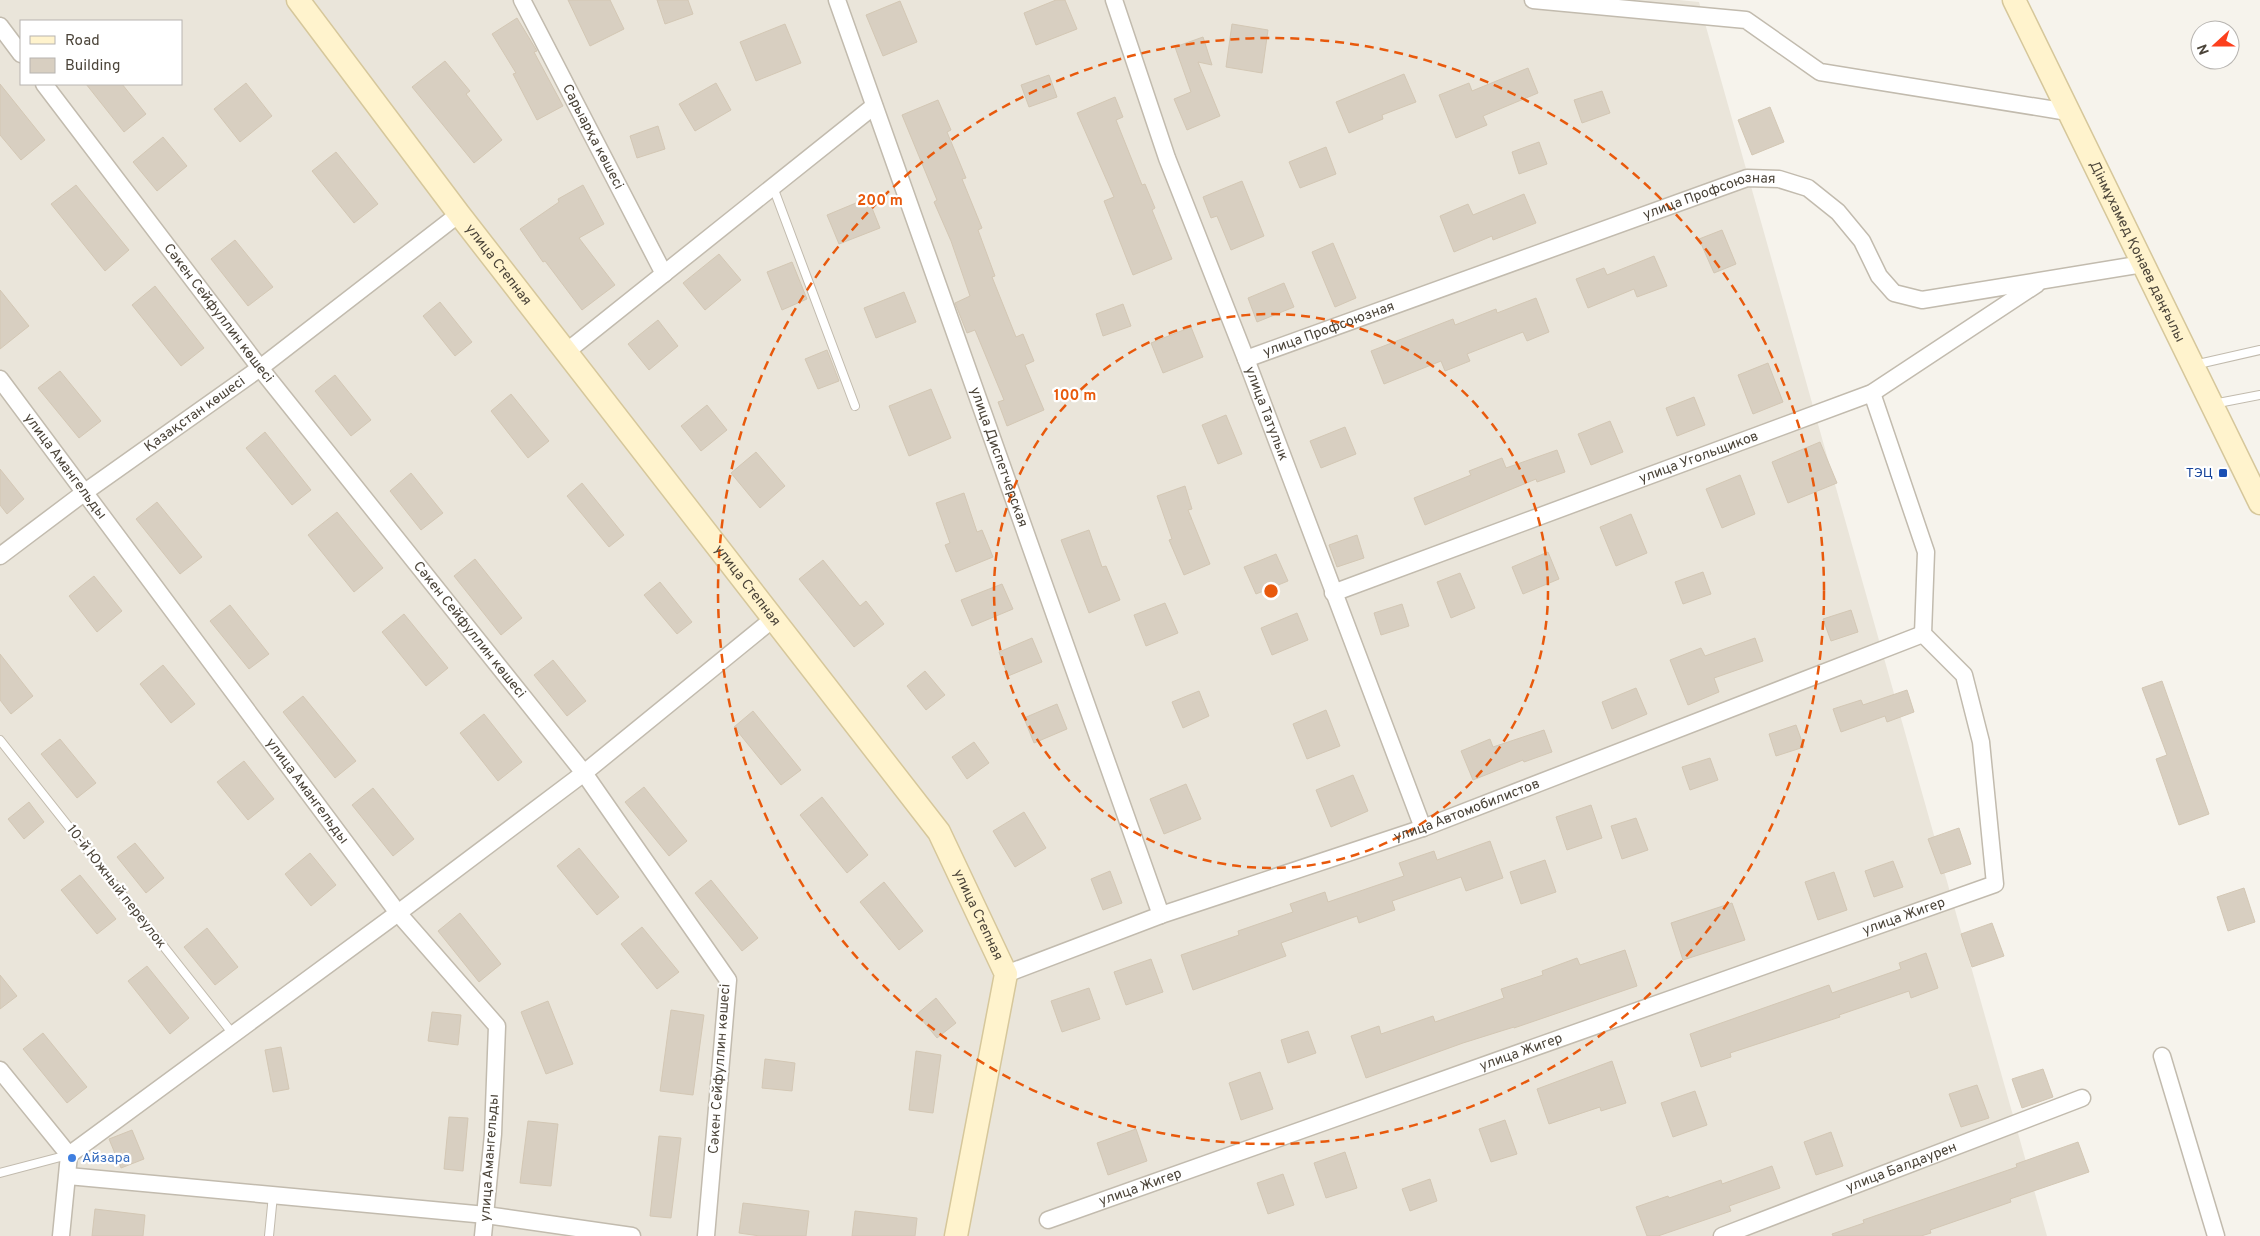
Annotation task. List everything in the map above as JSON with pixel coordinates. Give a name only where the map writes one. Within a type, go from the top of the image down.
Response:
[{"type":"street","name":"улица Степная","points":[[298,0],[459,214],[939,832],[1006,974],[956,1236]]},
{"type":"street","name":"Сарыарқа көшесі","points":[[522,0],[664,274]]},
{"type":"street","name":"улица Диспетчерская","points":[[837,0],[1161,915]]},
{"type":"street","name":"улица Татулык","points":[[1114,0],[1167,158],[1246,359],[1423,828]]},
{"type":"street","points":[[1533,0],[1746,20],[1820,72],[2068,112]]},
{"type":"street","name":"Дінмұхамед Қонаев даңғылы","points":[[2014,0],[2260,503]]},
{"type":"street","points":[[0,26],[20,53]]},
{"type":"street","name":"Сәкен Сейфуллин көшесі","points":[[45,85],[260,368],[584,773],[728,980],[706,1236]]},
{"type":"street","points":[[566,352],[874,106]]},
{"type":"street","name":"улица Профсоюзная","points":[[1246,359],[1747,178],[1778,179],[1808,188],[1838,212],[1862,241],[1879,276],[1894,293],[1922,300],[2143,264]]},
{"type":"street","name":"Қазақстан көшесі","points":[[0,556],[84,492],[260,368],[459,214]]},
{"type":"street","name":"улица Угольщиков","points":[[1333,593],[1872,393],[2044,280]]},
{"type":"street","name":"улица Амангельды","points":[[0,379],[398,914],[497,1026],[493,1134],[483,1236]]},
{"type":"street","points":[[1872,393],[1926,552],[1923,634]]},
{"type":"street","points":[[69,1155],[398,914],[584,773],[773,618]]},
{"type":"street","name":"улица Автомобилистов","points":[[1006,974],[1161,915],[1423,828],[1923,634]]},
{"type":"street","name":"улица Жигер","points":[[1048,1220],[1995,884],[1981,742],[1964,675],[1923,634]]},
{"type":"street","points":[[2162,1056],[2216,1236]]},
{"type":"street","points":[[0,1070],[69,1155],[61,1236]]},
{"type":"street","name":"улица Балдаурен","points":[[1722,1236],[2082,1098]]},
{"type":"street","points":[[68,1176],[486,1215],[632,1236]]},
{"type":"lane","points":[[773,187],[855,406]]},
{"type":"lane","points":[[2192,366],[2260,350]]},
{"type":"lane","points":[[2211,404],[2260,395]]},
{"type":"lane","name":"10-й Южный переулок","points":[[0,740],[233,1034]]},
{"type":"lane","points":[[0,1174],[69,1155]]},
{"type":"lane","points":[[268,1236],[273,1195]]},
{"type":"shaded area","points":[[0,0],[1679,0],[1699,2],[2047,1236],[0,1236]]},
{"type":"building","points":[[568,0],[610,0],[624,29],[590,46]]},
{"type":"building","points":[[657,0],[688,0],[693,14],[665,24]]},
{"type":"building","points":[[1056,0],[1065,0],[1077,29],[1036,45],[1024,13]]},
{"type":"building","points":[[900,1],[917,42],[883,56],[866,15]]},
{"type":"building","points":[[517,18],[537,51],[534,52],[563,106],[537,120],[513,74],[516,73],[492,34]]},
{"type":"building","points":[[785,24],[801,63],[756,81],[740,42]]},
{"type":"building","points":[[1232,24],[1268,30],[1262,73],[1226,67]]},
{"type":"building","points":[[1203,37],[1212,65],[1198,62],[1220,116],[1187,130],[1174,99],[1191,92],[1175,47]]},
{"type":"building","points":[[445,61],[470,91],[466,94],[502,140],[474,163],[412,87]]},
{"type":"building","points":[[1528,68],[1538,93],[1483,116],[1487,125],[1456,138],[1439,95],[1469,83],[1472,91]]},
{"type":"building","points":[[1404,74],[1416,102],[1382,115],[1383,119],[1349,133],[1336,102]]},
{"type":"building","points":[[1049,75],[1057,97],[1029,107],[1021,85]]},
{"type":"building","points":[[246,83],[272,116],[240,142],[214,109]]},
{"type":"building","points":[[716,83],[731,110],[695,131],[679,104]]},
{"type":"building","points":[[0,84],[45,140],[21,160],[0,135]]},
{"type":"building","points":[[87,85],[123,85],[146,114],[124,132]]},
{"type":"building","points":[[1602,91],[1610,113],[1582,123],[1574,100]]},
{"type":"building","points":[[1115,97],[1123,117],[1116,120],[1142,185],[1145,184],[1155,208],[1152,210],[1172,259],[1133,275],[1104,201],[1114,197],[1077,113]]},
{"type":"building","points":[[938,100],[951,130],[947,132],[966,178],[962,179],[982,228],[978,230],[995,276],[992,277],[1016,337],[1023,334],[1034,361],[1025,365],[1044,410],[1007,426],[998,402],[1004,400],[975,330],[967,333],[955,303],[970,296],[951,241],[934,202],[937,200],[902,115]]},
{"type":"building","points":[[1770,107],[1784,142],[1752,155],[1738,120]]},
{"type":"building","points":[[658,126],[665,149],[637,158],[630,136]]},
{"type":"building","points":[[163,137],[187,166],[157,191],[133,162]]},
{"type":"building","points":[[1539,142],[1547,164],[1519,174],[1512,152]]},
{"type":"building","points":[[1326,147],[1336,174],[1300,188],[1289,162]]},
{"type":"building","points":[[336,152],[378,204],[354,223],[312,171]]},
{"type":"building","points":[[1242,181],[1264,236],[1231,250],[1217,216],[1211,218],[1203,197]]},
{"type":"building","points":[[76,185],[129,250],[105,271],[51,204]]},
{"type":"building","points":[[583,185],[604,224],[579,238],[615,285],[582,310],[545,261],[543,262],[520,229],[559,202],[558,199]]},
{"type":"building","points":[[1524,194],[1536,223],[1493,240],[1492,236],[1454,252],[1440,216],[1468,204],[1473,215]]},
{"type":"building","points":[[868,198],[880,228],[839,244],[827,215]]},
{"type":"building","points":[[1722,230],[1736,264],[1714,273],[1699,239]]},
{"type":"building","points":[[235,240],[273,287],[248,306],[211,259]]},
{"type":"building","points":[[1333,243],[1356,298],[1335,307],[1312,252]]},
{"type":"building","points":[[719,254],[741,280],[705,310],[683,283]]},
{"type":"building","points":[[1654,256],[1667,286],[1637,297],[1634,289],[1588,308],[1576,279],[1604,268],[1607,275]]},
{"type":"building","points":[[792,262],[807,299],[782,310],[767,272]]},
{"type":"building","points":[[1284,283],[1294,307],[1257,322],[1248,298]]},
{"type":"building","points":[[155,286],[204,348],[181,366],[132,305]]},
{"type":"building","points":[[0,290],[29,326],[0,349]]},
{"type":"building","points":[[904,292],[916,322],[876,338],[864,308]]},
{"type":"building","points":[[1536,298],[1549,332],[1527,341],[1523,332],[1467,354],[1470,361],[1445,371],[1441,361],[1384,384],[1371,351],[1453,319],[1455,325],[1496,309],[1497,313]]},
{"type":"building","points":[[440,302],[472,342],[455,356],[423,316]]},
{"type":"building","points":[[1123,304],[1131,326],[1103,336],[1096,314]]},
{"type":"building","points":[[658,320],[678,346],[649,370],[628,344]]},
{"type":"building","points":[[1191,327],[1203,357],[1163,373],[1151,343]]},
{"type":"building","points":[[827,350],[839,381],[818,389],[805,359]]},
{"type":"building","points":[[1768,363],[1783,402],[1753,414],[1738,375]]},
{"type":"building","points":[[60,371],[101,421],[79,438],[38,388]]},
{"type":"building","points":[[335,375],[371,420],[351,436],[315,391]]},
{"type":"building","points":[[931,389],[951,438],[909,456],[889,406]]},
{"type":"building","points":[[511,394],[549,441],[528,458],[491,411]]},
{"type":"building","points":[[1694,397],[1705,425],[1677,436],[1666,408]]},
{"type":"building","points":[[707,405],[727,430],[701,451],[681,426]]},
{"type":"building","points":[[1226,415],[1242,454],[1218,464],[1202,425]]},
{"type":"building","points":[[1610,421],[1623,452],[1591,465],[1578,434]]},
{"type":"building","points":[[1345,427],[1356,454],[1321,468],[1310,441]]},
{"type":"building","points":[[265,432],[311,490],[292,505],[246,448]]},
{"type":"building","points":[[1820,442],[1837,483],[1788,503],[1772,462]]},
{"type":"building","points":[[1557,450],[1565,472],[1537,482],[1536,479],[1425,525],[1414,498],[1471,475],[1469,471],[1502,458],[1506,468]]},
{"type":"building","points":[[756,452],[785,486],[760,508],[731,473]]},
{"type":"building","points":[[0,469],[24,499],[7,514],[0,505]]},
{"type":"building","points":[[411,473],[443,513],[421,530],[390,491]]},
{"type":"building","points":[[1740,475],[1755,514],[1722,528],[1706,489]]},
{"type":"building","points":[[582,483],[624,535],[609,547],[567,496]]},
{"type":"building","points":[[1185,486],[1192,509],[1188,510],[1210,564],[1184,575],[1169,540],[1172,539],[1157,496]]},
{"type":"building","points":[[964,493],[977,532],[982,530],[993,557],[956,572],[945,545],[950,543],[936,503]]},
{"type":"building","points":[[157,502],[202,557],[180,574],[136,519]]},
{"type":"building","points":[[337,512],[383,568],[354,592],[308,535]]},
{"type":"building","points":[[1631,514],[1647,553],[1616,566],[1600,527]]},
{"type":"building","points":[[1089,530],[1102,567],[1106,566],[1120,600],[1089,613],[1061,540]]},
{"type":"building","points":[[1357,535],[1364,558],[1337,567],[1329,545]]},
{"type":"building","points":[[1548,552],[1559,579],[1523,594],[1512,567]]},
{"type":"building","points":[[1276,554],[1288,581],[1256,594],[1244,567]]},
{"type":"building","points":[[475,559],[522,618],[501,635],[454,576]]},
{"type":"building","points":[[823,560],[860,606],[866,601],[884,624],[854,647],[799,579]]},
{"type":"building","points":[[1703,572],[1711,594],[1683,604],[1675,582]]},
{"type":"building","points":[[1460,573],[1475,608],[1451,618],[1437,582]]},
{"type":"building","points":[[94,576],[122,611],[97,632],[69,596]]},
{"type":"building","points":[[660,582],[692,622],[677,634],[644,595]]},
{"type":"building","points":[[1002,584],[1013,609],[972,626],[961,600]]},
{"type":"building","points":[[1165,603],[1178,633],[1146,646],[1134,615]]},
{"type":"building","points":[[1402,604],[1409,626],[1381,635],[1374,613]]},
{"type":"building","points":[[230,605],[269,654],[249,669],[210,621]]},
{"type":"building","points":[[1851,610],[1858,632],[1831,641],[1823,619]]},
{"type":"building","points":[[1297,613],[1308,640],[1272,655],[1261,628]]},
{"type":"building","points":[[404,614],[448,668],[426,686],[382,632]]},
{"type":"building","points":[[1032,638],[1042,662],[1008,676],[999,652]]},
{"type":"building","points":[[1755,638],[1763,661],[1714,678],[1719,692],[1688,705],[1670,660],[1701,648],[1705,656]]},
{"type":"building","points":[[0,654],[33,696],[11,714],[0,700]]},
{"type":"building","points":[[553,660],[586,701],[567,716],[534,675]]},
{"type":"building","points":[[163,665],[195,704],[171,723],[140,684]]},
{"type":"building","points":[[925,671],[945,695],[926,710],[907,686]]},
{"type":"building","points":[[2162,681],[2209,814],[2179,825],[2156,759],[2167,755],[2142,688]]},
{"type":"building","points":[[1636,688],[1647,714],[1612,729],[1602,702]]},
{"type":"building","points":[[1907,690],[1914,712],[1887,722],[1885,716],[1841,732],[1833,709],[1861,700],[1863,705]]},
{"type":"building","points":[[1199,691],[1209,716],[1183,728],[1172,702]]},
{"type":"building","points":[[303,696],[356,761],[335,778],[283,712]]},
{"type":"building","points":[[1057,704],[1067,729],[1034,743],[1024,718]]},
{"type":"building","points":[[1326,710],[1340,746],[1307,759],[1293,724]]},
{"type":"building","points":[[753,711],[801,770],[781,785],[734,727]]},
{"type":"building","points":[[484,714],[522,762],[498,781],[460,733]]},
{"type":"building","points":[[1796,725],[1804,747],[1776,756],[1769,734]]},
{"type":"building","points":[[1544,730],[1552,752],[1524,762],[1523,760],[1473,780],[1461,751],[1490,739],[1493,747]]},
{"type":"building","points":[[60,739],[96,783],[77,798],[41,754]]},
{"type":"building","points":[[974,742],[989,763],[967,779],[952,757]]},
{"type":"building","points":[[1710,758],[1718,780],[1690,790],[1682,767]]},
{"type":"building","points":[[244,761],[274,799],[248,820],[217,782]]},
{"type":"building","points":[[1353,775],[1368,811],[1331,827],[1316,790]]},
{"type":"building","points":[[1186,784],[1201,819],[1164,834],[1150,799]]},
{"type":"building","points":[[644,787],[687,841],[669,856],[625,802]]},
{"type":"building","points":[[373,788],[414,839],[393,856],[352,805]]},
{"type":"building","points":[[822,797],[868,855],[847,873],[800,815]]},
{"type":"building","points":[[29,802],[44,822],[24,839],[8,819]]},
{"type":"building","points":[[1591,805],[1602,838],[1567,850],[1556,817]]},
{"type":"building","points":[[1024,812],[1046,848],[1015,867],[993,831]]},
{"type":"building","points":[[1636,818],[1648,850],[1622,859],[1611,826]]},
{"type":"building","points":[[1959,828],[1971,864],[1941,874],[1928,839]]},
{"type":"building","points":[[1490,841],[1503,878],[1466,891],[1461,877],[1392,901],[1395,910],[1359,923],[1357,916],[1281,943],[1286,956],[1193,990],[1181,955],[1239,935],[1238,931],[1293,912],[1290,904],[1325,892],[1328,902],[1404,876],[1399,863],[1434,851],[1437,860]]},
{"type":"building","points":[[135,843],[164,878],[146,893],[117,857]]},
{"type":"building","points":[[579,848],[619,897],[597,915],[557,866]]},
{"type":"building","points":[[310,853],[336,885],[311,906],[285,874]]},
{"type":"building","points":[[1545,860],[1556,892],[1521,904],[1510,872]]},
{"type":"building","points":[[1893,861],[1903,887],[1874,897],[1865,871]]},
{"type":"building","points":[[1110,871],[1122,903],[1103,910],[1091,879]]},
{"type":"building","points":[[1834,872],[1847,910],[1818,920],[1805,882]]},
{"type":"building","points":[[80,875],[116,919],[97,934],[61,890]]},
{"type":"building","points":[[711,880],[758,938],[742,951],[695,893]]},
{"type":"building","points":[[884,882],[923,931],[899,950],[860,902]]},
{"type":"building","points":[[2244,888],[2255,922],[2228,931],[2217,897]]},
{"type":"building","points":[[1732,903],[1745,940],[1683,960],[1671,923]]},
{"type":"building","points":[[460,913],[501,964],[479,982],[438,931]]},
{"type":"building","points":[[1992,923],[2004,956],[1972,967],[1961,934]]},
{"type":"building","points":[[642,927],[679,972],[657,989],[621,944]]},
{"type":"building","points":[[207,928],[238,967],[215,985],[184,947]]},
{"type":"building","points":[[1625,950],[1637,986],[1514,1028],[1463,1043],[1366,1078],[1351,1036],[1379,1026],[1381,1034],[1433,1016],[1435,1022],[1504,998],[1501,989],[1543,975],[1542,971],[1577,958],[1580,965]]},
{"type":"building","points":[[1926,953],[1938,988],[1911,998],[1909,991],[1839,1015],[1840,1017],[1730,1053],[1731,1057],[1701,1067],[1690,1034],[1829,985],[1832,993],[1901,969],[1899,963]]},
{"type":"building","points":[[1151,959],[1163,992],[1126,1005],[1114,972]]},
{"type":"building","points":[[147,966],[189,1018],[170,1034],[128,981]]},
{"type":"building","points":[[0,975],[17,996],[0,1009]]},
{"type":"building","points":[[1089,988],[1100,1019],[1062,1032],[1051,1001]]},
{"type":"building","points":[[936,998],[956,1023],[937,1038],[917,1014]]},
{"type":"building","points":[[548,1001],[573,1064],[546,1074],[521,1012]]},
{"type":"building","points":[[671,1010],[704,1015],[693,1095],[660,1091]]},
{"type":"building","points":[[432,1012],[461,1015],[458,1045],[428,1041]]},
{"type":"building","points":[[1308,1031],[1316,1053],[1288,1063],[1281,1040]]},
{"type":"building","points":[[43,1033],[87,1087],[67,1103],[23,1049]]},
{"type":"building","points":[[281,1047],[289,1089],[273,1092],[265,1050]]},
{"type":"building","points":[[916,1051],[941,1055],[933,1113],[909,1110]]},
{"type":"building","points":[[765,1059],[795,1063],[792,1091],[762,1088]]},
{"type":"building","points":[[1612,1061],[1626,1103],[1601,1111],[1600,1107],[1549,1124],[1537,1089]]},
{"type":"building","points":[[2043,1069],[2053,1097],[2022,1108],[2012,1079]]},
{"type":"building","points":[[1260,1072],[1273,1109],[1241,1120],[1229,1083]]},
{"type":"building","points":[[1977,1085],[1989,1118],[1961,1127],[1949,1094]]},
{"type":"building","points":[[1695,1091],[1707,1125],[1673,1137],[1661,1103]]},
{"type":"building","points":[[449,1117],[468,1118],[463,1171],[444,1169]]},
{"type":"building","points":[[1505,1120],[1517,1154],[1491,1162],[1479,1129]]},
{"type":"building","points":[[528,1121],[558,1124],[551,1186],[520,1183]]},
{"type":"building","points":[[1136,1129],[1147,1161],[1108,1175],[1097,1143]]},
{"type":"building","points":[[132,1130],[144,1159],[121,1168],[109,1139]]},
{"type":"building","points":[[1831,1132],[1843,1166],[1816,1175],[1804,1142]]},
{"type":"building","points":[[659,1136],[681,1138],[671,1218],[650,1216]]},
{"type":"building","points":[[2078,1142],[2089,1172],[2010,1199],[2011,1202],[1930,1230],[1931,1233],[1921,1236],[1833,1236],[1832,1234],[1864,1223],[1863,1220],[2017,1167],[2016,1164]]},
{"type":"building","points":[[1345,1152],[1357,1188],[1326,1198],[1314,1163]]},
{"type":"building","points":[[1772,1166],[1780,1188],[1729,1206],[1731,1211],[1658,1236],[1647,1236],[1636,1207],[1721,1180],[1722,1184]]},
{"type":"building","points":[[1283,1174],[1294,1205],[1268,1214],[1257,1183]]},
{"type":"building","points":[[1430,1179],[1437,1201],[1410,1211],[1402,1189]]},
{"type":"building","points":[[743,1203],[809,1211],[806,1236],[760,1236],[739,1233]]},
{"type":"building","points":[[95,1209],[145,1215],[143,1236],[92,1236]]},
{"type":"building","points":[[855,1211],[917,1218],[915,1236],[852,1236]]},
{"type":"place","name":"ТЭЦ","points":[[2223,473]]},
{"type":"place","name":"Айзара","points":[[72,1158]]}]
